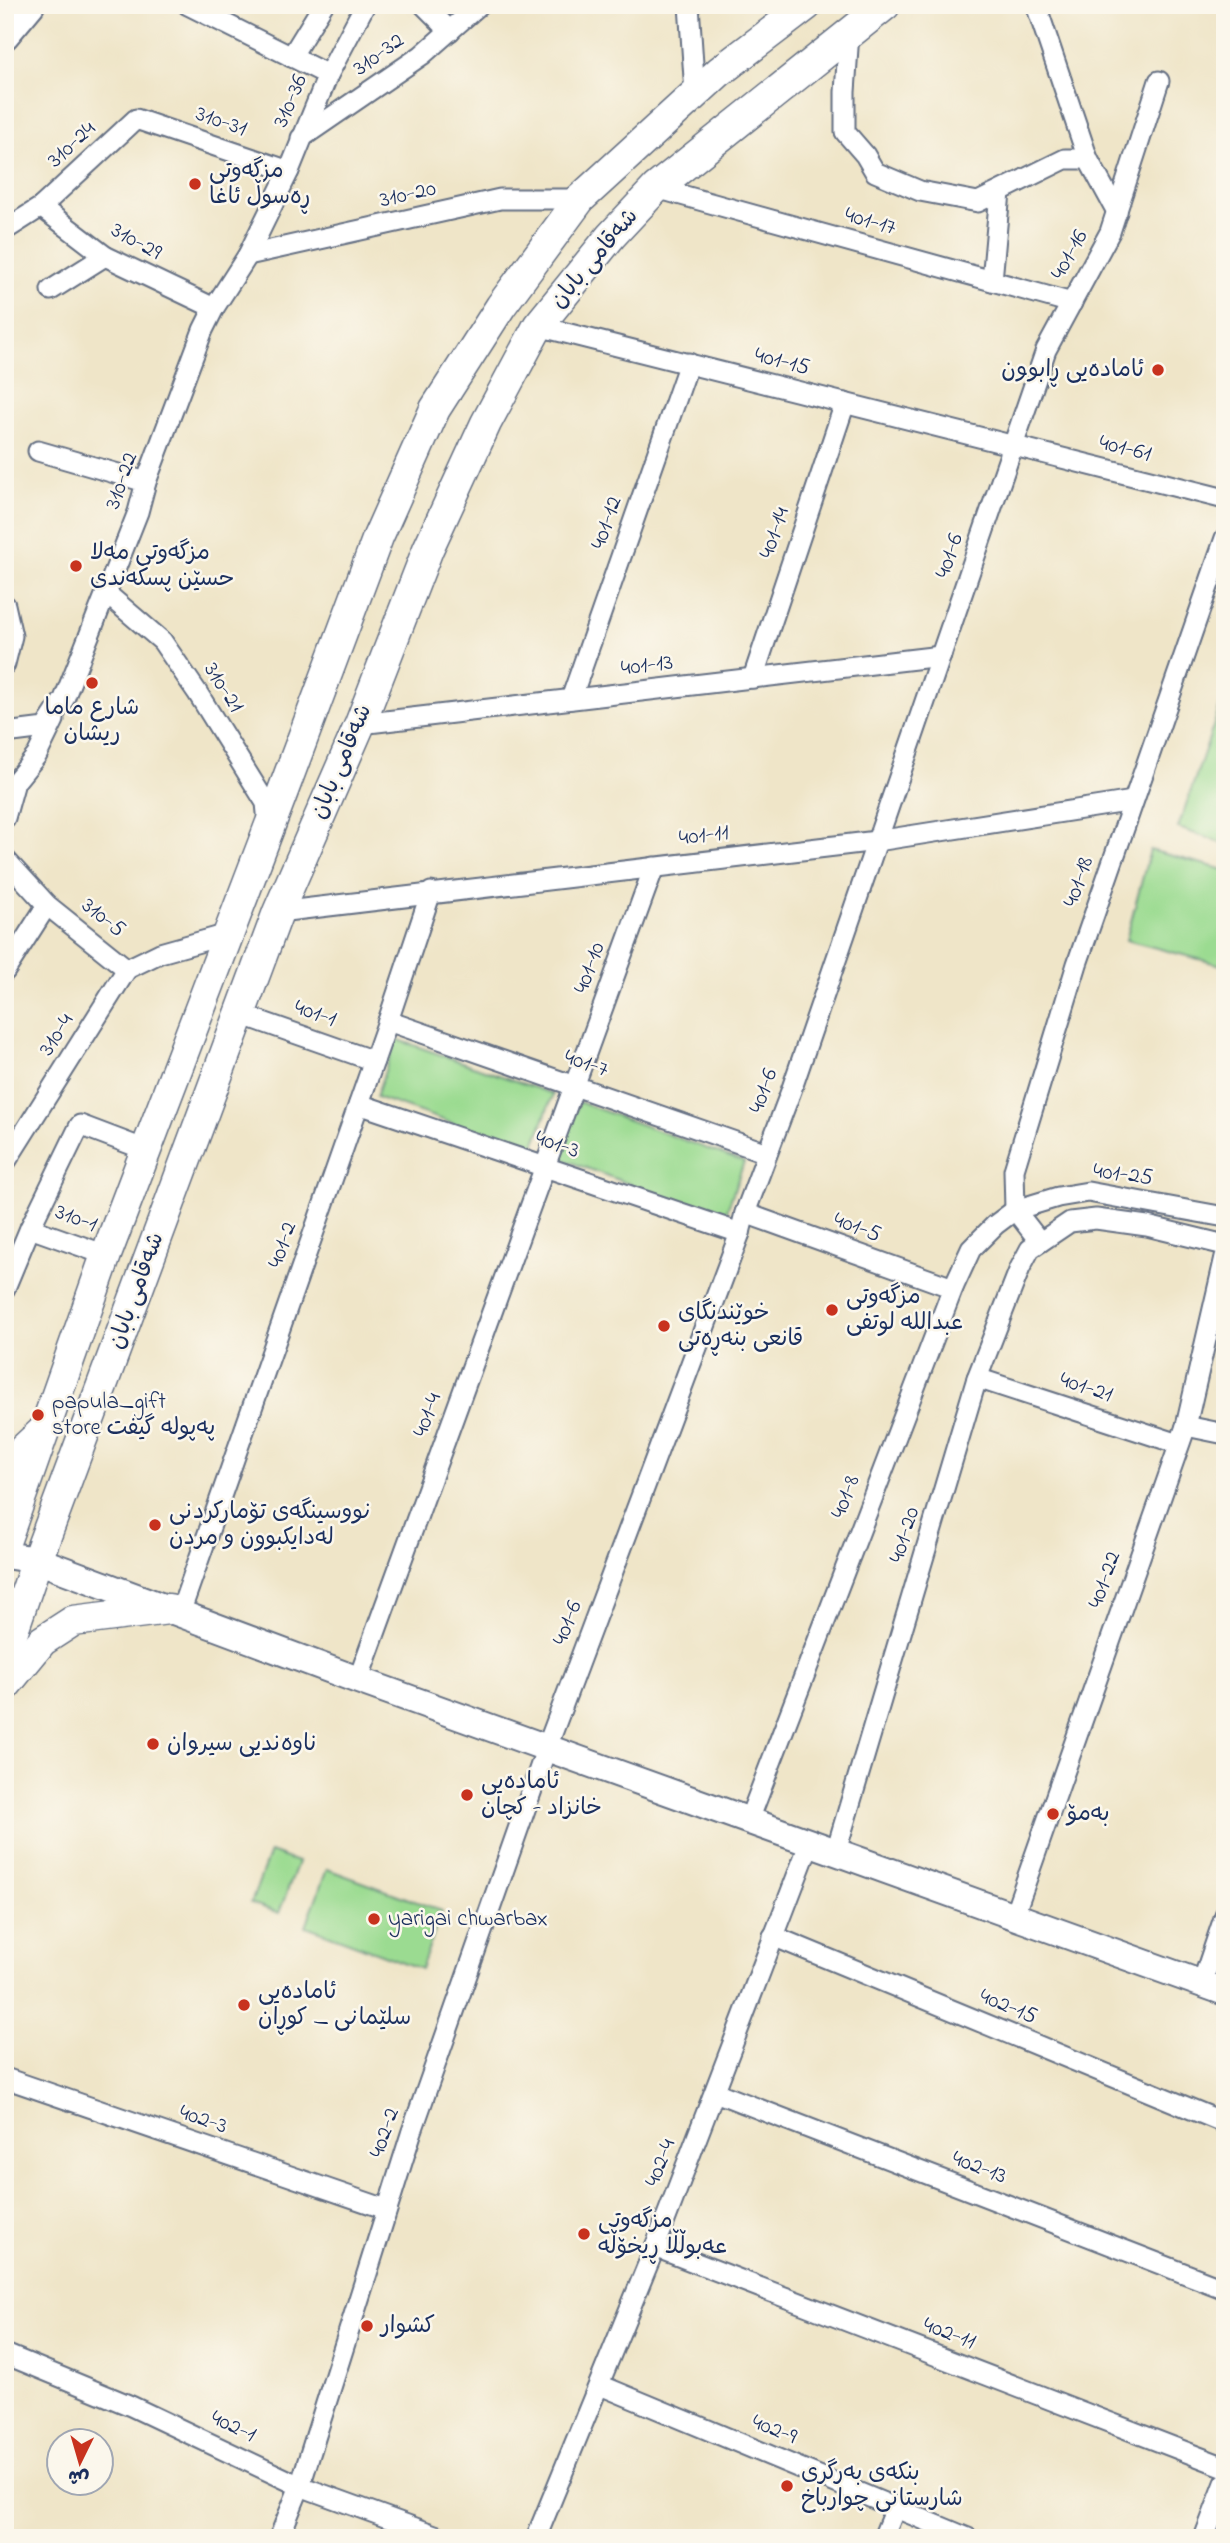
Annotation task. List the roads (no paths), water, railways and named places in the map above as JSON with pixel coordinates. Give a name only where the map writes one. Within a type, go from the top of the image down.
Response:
[{"type":"main road","name":"شەقامی بابان","points":[[7,1530],[106,1255],[378,537],[435,409],[501,306],[580,199],[719,72],[807,5]]},
{"type":"main road","name":"شەقامی بابان","points":[[5,1654],[37,1560],[278,912],[360,724],[428,549],[486,423],[538,326],[611,236],[656,188],[884,5]]},
{"type":"main road","points":[[5,1462],[12,1460],[46,1427]]},
{"type":"main road","points":[[5,1686],[42,1641],[73,1621],[174,1611]]},
{"type":"street","points":[[5,36],[31,5]]},
{"type":"street","points":[[188,5],[328,75]]},
{"type":"street","points":[[291,57],[323,5]]},
{"type":"street","name":"310-36","points":[[248,256],[289,171],[328,75],[365,5]]},
{"type":"street","points":[[424,5],[450,31]]},
{"type":"street","name":"310-32","points":[[302,138],[422,55],[479,5]]},
{"type":"street","points":[[689,5],[695,93]]},
{"type":"street","points":[[1036,5],[1088,159],[1117,212]]},
{"type":"street","points":[[849,33],[845,132],[865,155],[875,172],[920,191],[978,202],[1065,159],[1088,159]]},
{"type":"street","name":"401-16","points":[[1013,447],[1046,350],[1111,232],[1159,81]]},
{"type":"street","name":"310-31","points":[[136,119],[289,171]]},
{"type":"street","name":"310-24","points":[[5,230],[41,207],[136,119]]},
{"type":"street","name":"401-17","points":[[656,188],[1072,303]]},
{"type":"street","points":[[992,281],[1000,192]]},
{"type":"street","name":"310-20","points":[[248,256],[500,199],[580,199]]},
{"type":"street","name":"310-29","points":[[41,207],[105,256],[214,308]]},
{"type":"street","points":[[51,289],[105,256]]},
{"type":"street","name":"310-22","points":[[5,733],[45,728],[64,699],[138,512],[146,482],[171,420],[192,356],[214,308],[248,256]]},
{"type":"street","name":"401-15","points":[[538,326],[1013,447]]},
{"type":"street","name":"401-12","points":[[571,699],[689,363]]},
{"type":"street","name":"401-14","points":[[752,678],[845,403]]},
{"type":"street","name":"401-61","points":[[1013,447],[1225,499]]},
{"type":"street","name":"401-6","points":[[547,1747],[740,1233],[1013,447]]},
{"type":"street","points":[[38,451],[146,482]]},
{"type":"street","name":"401-18","points":[[1015,1210],[1014,1170],[1077,964],[1225,538]]},
{"type":"street","name":"310-21","points":[[107,593],[162,641],[266,803],[269,828]]},
{"type":"street","points":[[5,605],[8,636],[5,664]]},
{"type":"street","name":"401-13","points":[[360,724],[941,656]]},
{"type":"street","points":[[5,818],[15,782],[37,755],[64,699]]},
{"type":"street","name":"401-11","points":[[278,912],[877,841],[1133,801]]},
{"type":"street","name":"310-5","points":[[5,859],[47,905],[128,969],[160,953],[228,934]]},
{"type":"street","name":"401-10","points":[[544,1167],[654,867]]},
{"type":"street","name":"401-2","points":[[174,1611],[359,1104],[431,892]]},
{"type":"street","points":[[5,971],[47,905]]},
{"type":"street","name":"310-4","points":[[5,1163],[128,969]]},
{"type":"street","name":"401-1","points":[[240,1014],[374,1061]]},
{"type":"street","name":"401-7","points":[[388,1021],[767,1153]]},
{"type":"street","name":"401-3","points":[[359,1104],[740,1233]]},
{"type":"street","points":[[5,1288],[12,1256],[30,1228],[80,1125],[146,1150]]},
{"type":"street","name":"401-4","points":[[358,1679],[544,1167]]},
{"type":"street","name":"401-25","points":[[1015,1210],[1058,1197],[1088,1192],[1225,1217]]},
{"type":"street","points":[[1015,1210],[1040,1242]]},
{"type":"street","name":"401-8","points":[[749,1820],[953,1288],[971,1249],[1015,1210]]},
{"type":"street","name":"401-5","points":[[745,1213],[953,1288]]},
{"type":"street","name":"401-25","points":[[1040,1242],[1070,1222],[1097,1219],[1147,1226],[1225,1245]]},
{"type":"street","name":"310-1","points":[[30,1228],[106,1255]]},
{"type":"street","name":"401-20","points":[[836,1852],[977,1378],[1020,1268],[1030,1250],[1040,1242]]},
{"type":"street","name":"401-22","points":[[1014,1915],[1182,1435],[1225,1257]]},
{"type":"street","name":"401-21","points":[[977,1378],[1182,1435],[1225,1434]]},
{"type":"street","points":[[7,1530],[37,1560]]},
{"type":"street","points":[[5,1555],[37,1560],[358,1679],[1213,1987],[1225,1915]]},
{"type":"street","name":"402-2","points":[[279,2538],[300,2486],[386,2209],[547,1747]]},
{"type":"street","name":"402-4","points":[[536,2538],[655,2247],[810,1842]]},
{"type":"street","name":"402-15","points":[[773,1936],[1225,2123]]},
{"type":"street","name":"402-3","points":[[5,2078],[386,2209]]},
{"type":"street","name":"402-13","points":[[715,2092],[1225,2289]]},
{"type":"street","name":"402-11","points":[[655,2247],[1225,2467]]},
{"type":"street","name":"402-1","points":[[5,2354],[131,2406],[300,2486],[443,2538]]},
{"type":"street","name":"402-9","points":[[600,2385],[968,2538]]},
{"type":"street","points":[[1204,2538],[1225,2483]]},
{"type":"street","points":[[883,2538],[896,2506]]},
{"type":"place","name":"مزگەوتی ڕەسوڵ ئاغا","points":[[195,184]]},
{"type":"place","name":"ئامادەیی ڕابوون","points":[[1158,370]]},
{"type":"place","name":"مزگەوتی مەلا حسێن پسکەندی","points":[[76,566]]},
{"type":"place","name":"شارع ماما ريشان","points":[[92,683]]},
{"type":"place","name":"مزگەوتی عبداللە لوتفی","points":[[832,1310]]},
{"type":"place","name":"خوێندنگای قانعی بنەڕەتی","points":[[664,1326]]},
{"type":"place","name":"papula_gift store پەپولە گیفت","points":[[38,1415]]},
{"type":"place","name":"نووسینگەی تۆمارکردنی لەدایکبوون و مردن","points":[[155,1525]]},
{"type":"place","name":"ناوەندیی سیروان","points":[[153,1744]]},
{"type":"place","name":"ئامادەیی خانزاد - کچان","points":[[467,1795]]},
{"type":"place","name":"بەمۆ","points":[[1053,1814]]},
{"type":"place","name":"yarigai chwarbax","points":[[374,1919]]},
{"type":"place","name":"ئامادەیی سلێمانی _ کوڕان","points":[[244,2005]]},
{"type":"place","name":"مزگەوتی عەبوڵڵا ڕیخۆڵە","points":[[584,2234]]},
{"type":"place","name":"كشوار","points":[[367,2326]]},
{"type":"place","name":"بنکەی بەرگری شارستانی چوارباخ","points":[[787,2486]]}]
